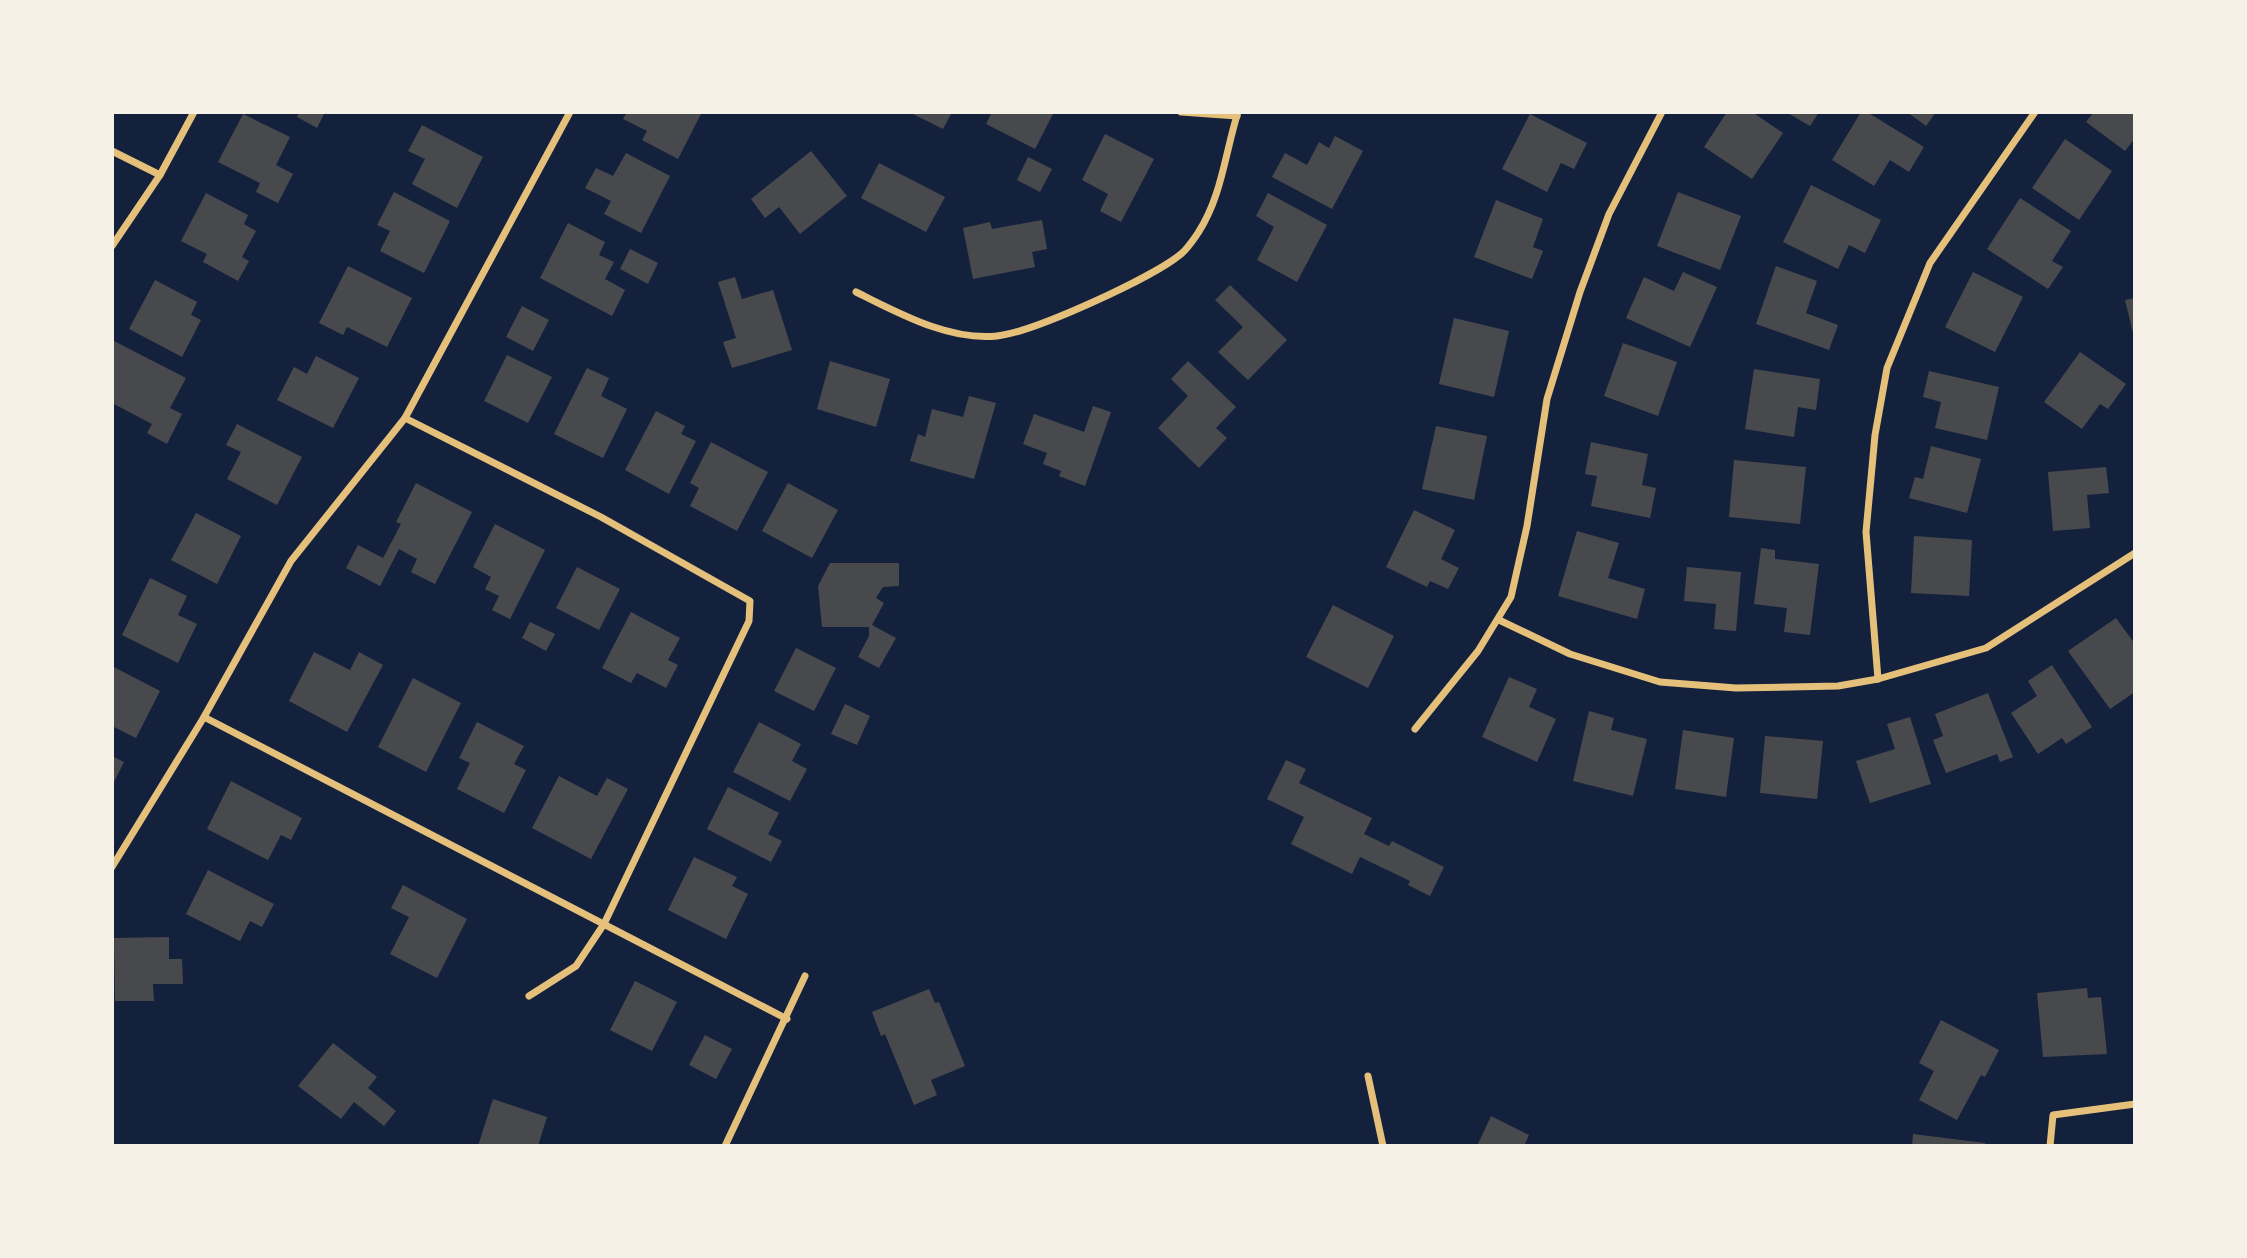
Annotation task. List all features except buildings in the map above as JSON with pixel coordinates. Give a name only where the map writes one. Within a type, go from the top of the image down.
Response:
[{"type":"street","points":[[112,246],[160,175],[194,112]]},
{"type":"street","points":[[112,867],[204,718],[291,561],[405,418],[570,112]]},
{"type":"street","points":[[856,292],[908,318],[962,334],[997,336],[1039,324],[1156,271],[1183,252],[1199,230],[1224,176],[1238,114],[1181,112]]},
{"type":"street","points":[[1416,729],[1499,620],[1511,597],[1527,526],[1547,400],[1580,292],[1609,214],[1662,112]]},
{"type":"street","points":[[1878,679],[1866,533],[1875,435],[1887,368],[1930,263],[2035,112]]},
{"type":"street","points":[[112,151],[160,175]]},
{"type":"street","points":[[405,418],[601,517],[750,601],[750,621],[604,925],[576,966],[529,996]]},
{"type":"street","points":[[1499,620],[1570,654],[1660,682],[1736,688],[1803,688],[1878,679],[1986,648],[2135,552]]},
{"type":"street","points":[[204,718],[787,1019]]},
{"type":"street","points":[[725,1146],[805,976]]},
{"type":"street","points":[[1368,1076],[1383,1146]]},
{"type":"street","points":[[2050,1146],[2053,1115],[2135,1104]]}]
